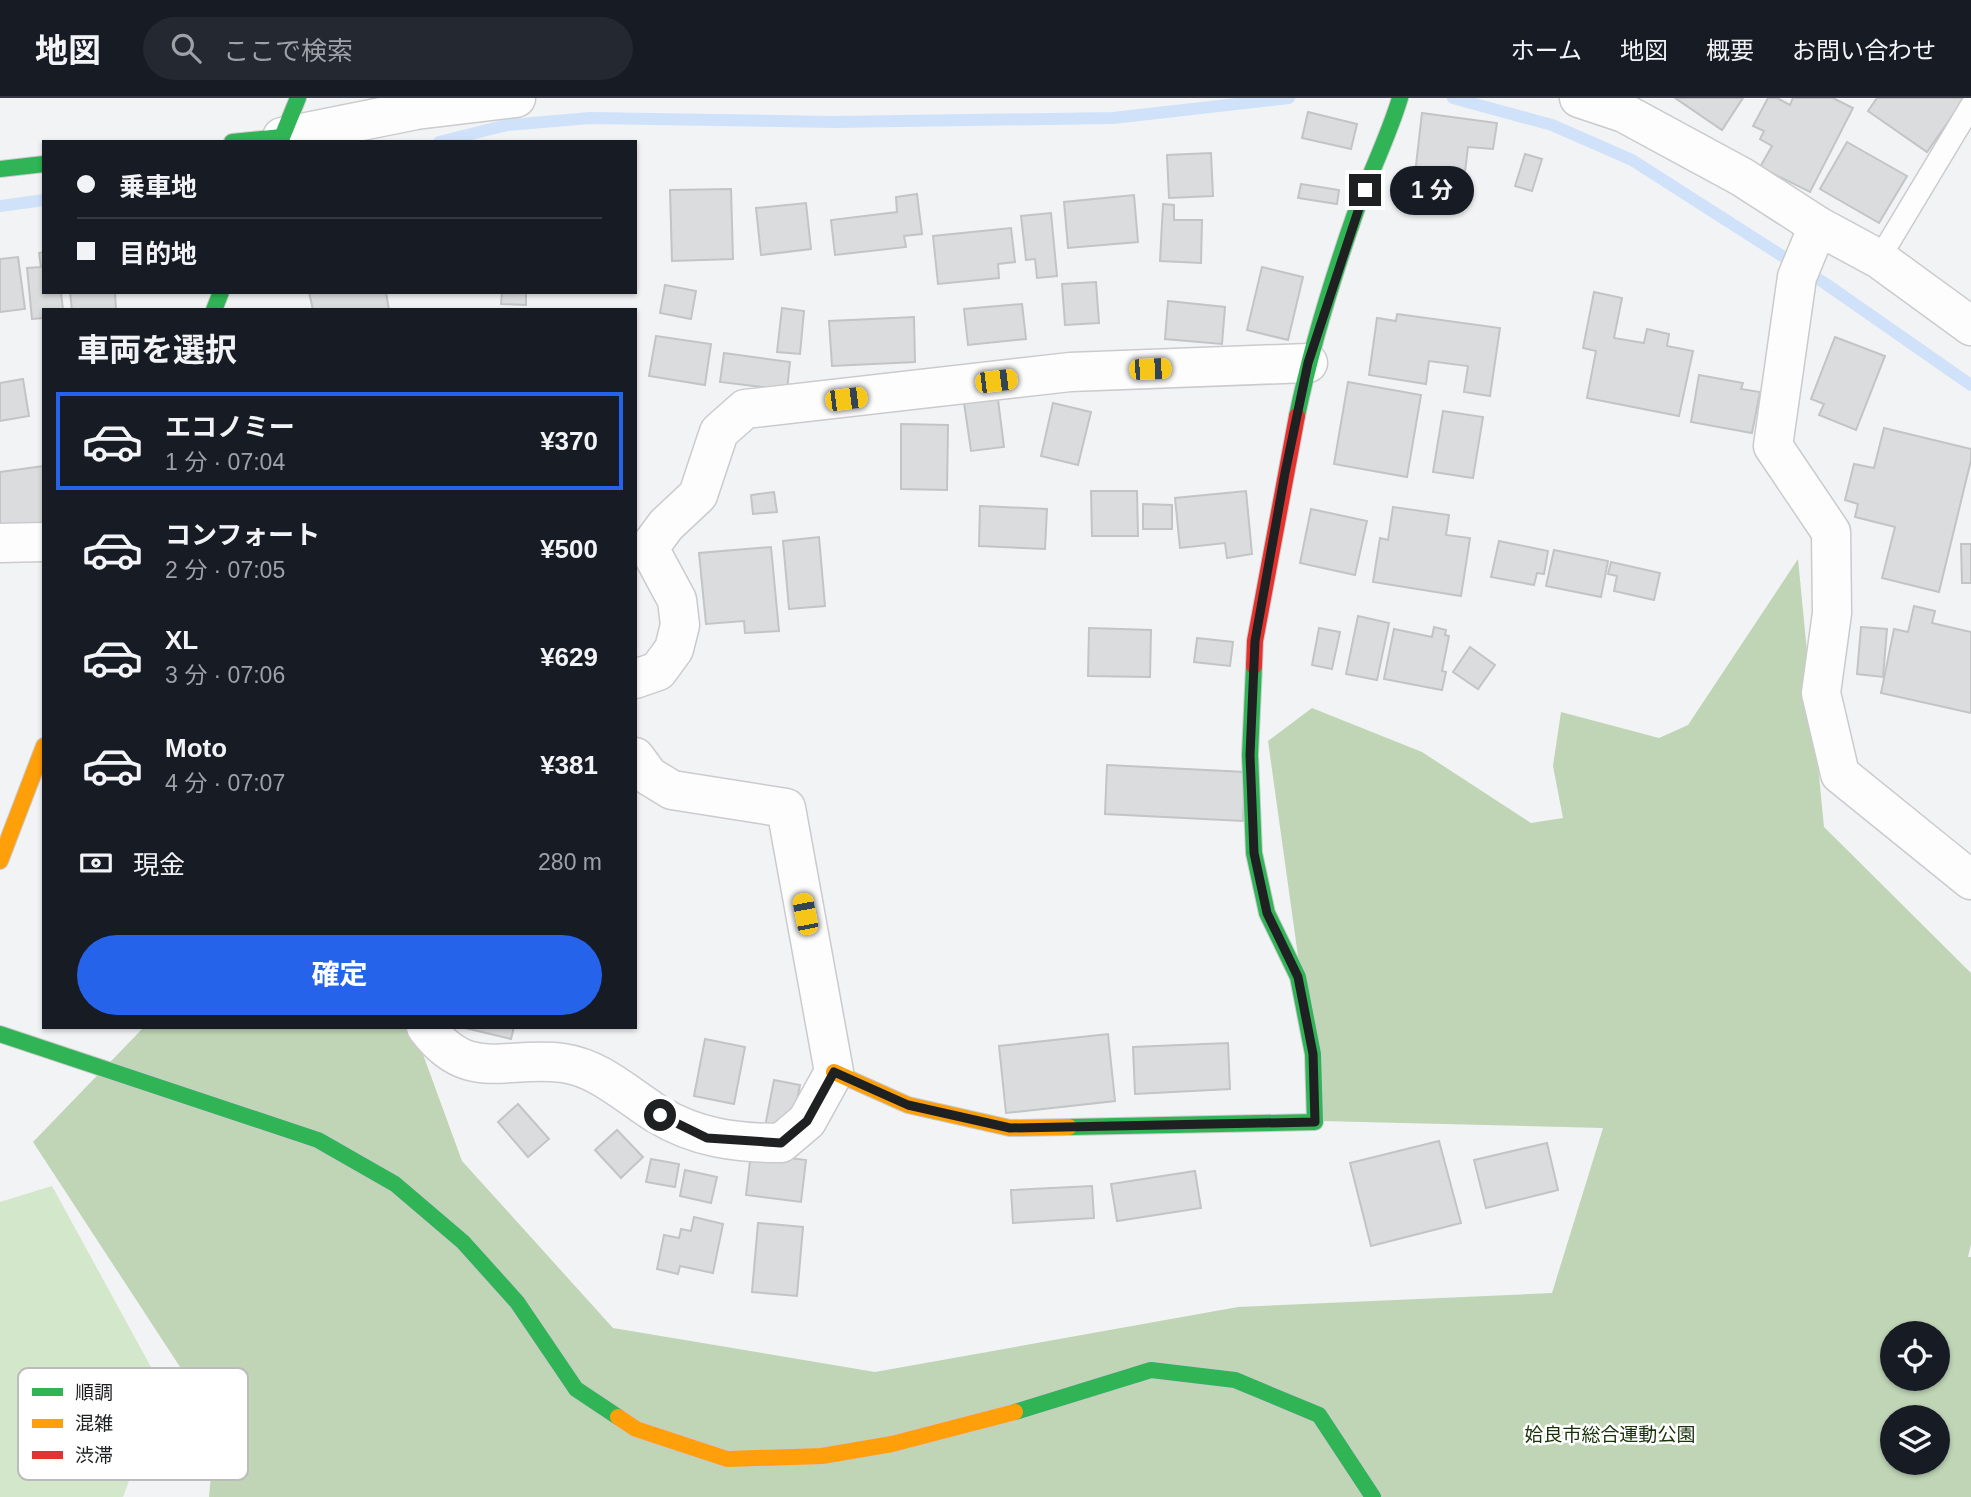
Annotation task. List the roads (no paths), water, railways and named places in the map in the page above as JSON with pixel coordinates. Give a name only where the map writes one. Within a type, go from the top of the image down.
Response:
[{"type":"street","points":[[281,139],[298,98]]},
{"type":"street","points":[[281,139],[416,110],[516,98]]},
{"type":"street","points":[[834,1072],[908,1105],[1010,1128],[1315,1122],[1313,1054],[1298,977],[1267,913],[1254,853],[1250,755],[1255,641],[1308,363],[1356,212],[1393,122],[1400,98]]},
{"type":"street","points":[[1580,98],[1627,105],[1742,177],[1815,234],[1879,259],[1971,326]]},
{"type":"street","points":[[0,169],[42,163]]},
{"type":"street","points":[[1815,234],[1797,277],[1773,446],[1831,531],[1832,613],[1821,693],[1840,774],[1971,880]]},
{"type":"street","points":[[637,678],[658,671],[674,649],[680,625],[677,600],[649,548],[666,525],[698,495],[719,432],[745,409],[1070,372],[1308,363]]},
{"type":"street","points":[[0,543],[42,542]]},
{"type":"street","points":[[0,861],[42,751]]},
{"type":"street","points":[[428,1029],[451,1055],[484,1064],[563,1063],[593,1071],[672,1121],[707,1138],[748,1143],[781,1143],[807,1121],[834,1072],[786,808],[672,790],[649,776],[637,760]]},
{"type":"street","points":[[0,1034],[318,1140],[395,1184],[463,1242],[517,1302],[576,1389],[636,1429],[727,1459],[822,1456],[892,1444],[1008,1414],[1151,1370],[1235,1380],[1319,1415],[1373,1497]]},
{"type":"lane","points":[[1879,259],[1971,106]]},
{"type":"waterway","points":[[447,140],[507,125],[590,118],[834,122],[1113,118],[1289,98]]},
{"type":"waterway","points":[[1453,98],[1552,125],[1632,160],[1826,284],[1971,385]]},
{"type":"waterway","points":[[0,206],[42,200]]},
{"type":"park label","name":"姶良市総合運動公園","points":[[1610,1434]]}]
